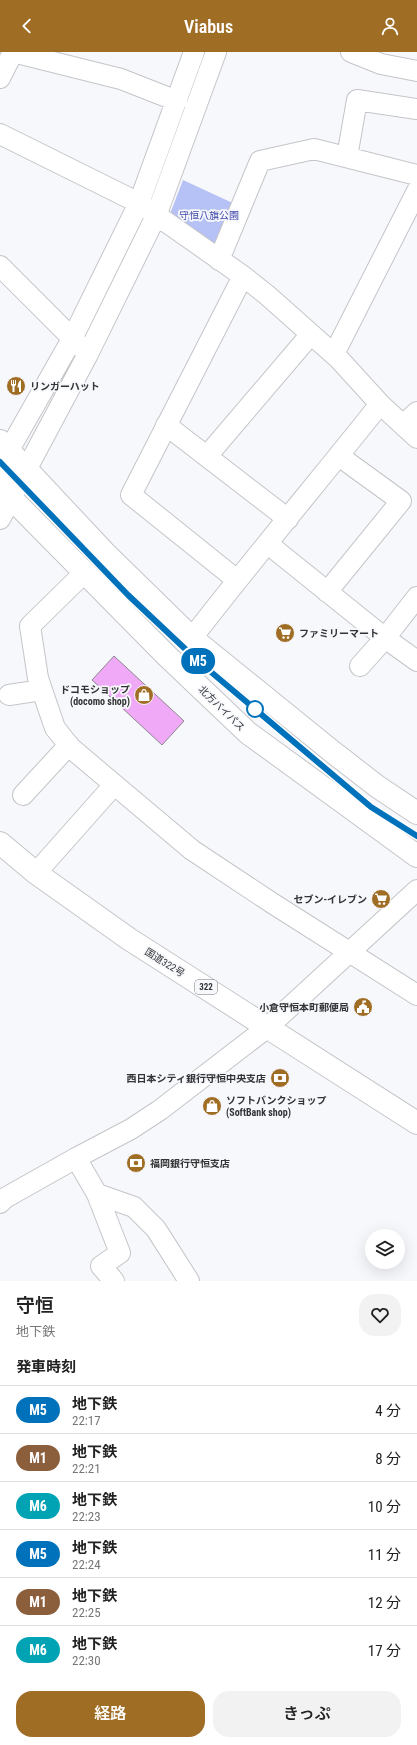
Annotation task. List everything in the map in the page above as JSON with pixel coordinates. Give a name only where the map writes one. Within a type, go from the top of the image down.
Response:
[{"type":"highway","points":[[3,453],[26,469],[104,552],[192,638],[334,753],[378,787],[417,813]]},
{"type":"highway","name":"北方バイパス","points":[[5,491],[168,656],[248,733],[417,856]]},
{"type":"highway","name":"国道322号","points":[[0,843],[36,873],[129,939],[417,1123]]},
{"type":"street","points":[[0,78],[13,52],[121,79],[177,100]]},
{"type":"street","points":[[3,453],[72,339],[139,204],[194,52]]},
{"type":"street","points":[[0,519],[5,491],[26,469],[88,354],[156,216],[216,52]]},
{"type":"street","points":[[351,52],[381,64],[417,71]]},
{"type":"street","points":[[347,157],[357,100],[417,109]]},
{"type":"street","points":[[0,134],[139,204],[243,276],[334,354],[380,404],[412,425]]},
{"type":"street","points":[[219,260],[260,161],[314,149],[417,175]]},
{"type":"street","points":[[334,354],[417,191]]},
{"type":"street","points":[[0,266],[88,354]]},
{"type":"street","points":[[236,580],[131,495],[243,276]]},
{"type":"street","points":[[206,456],[311,334]]},
{"type":"street","points":[[192,638],[236,580],[268,544],[380,404]]},
{"type":"street","points":[[166,425],[288,519]]},
{"type":"street","points":[[327,592],[401,501],[339,456]]},
{"type":"street","points":[[268,544],[385,638],[417,661]]},
{"type":"street","points":[[85,572],[30,626],[38,678],[55,728],[69,745],[114,785],[192,850],[417,995]]},
{"type":"street","points":[[360,666],[385,638],[417,597]]},
{"type":"street","points":[[9,696],[42,690]]},
{"type":"street","points":[[24,795],[69,745]]},
{"type":"street","points":[[36,873],[114,785]]},
{"type":"street","points":[[0,1203],[5,1198],[143,1122],[268,1028],[417,890]]},
{"type":"street","points":[[76,1158],[97,1194],[120,1252],[101,1266],[114,1281]]},
{"type":"street","points":[[97,1194],[134,1207],[156,1229],[189,1281]]},
{"type":"green space","name":"守恒八旗公園","points":[[183,180],[237,205],[224,242],[212,243],[170,214]]},
{"type":"building","points":[[114,656],[184,721],[162,745],[92,680]]},
{"type":"railway","points":[[0,462],[128,595],[198,661],[371,807],[417,836]]},
{"type":"metro line","name":"M5","points":[[0,462],[128,595],[198,661],[371,807],[417,836]]},
{"type":"place","name":"リンガーハット","points":[[16,386]]},
{"type":"place","name":"ファミリーマート","points":[[285,633]]},
{"type":"place","name":"ドコモショップ (docomo shop)","points":[[144,695]]},
{"type":"place","name":"セブン-イレブン","points":[[381,899]]},
{"type":"place","name":"小倉守恒本町郵便局","points":[[363,1007]]},
{"type":"place","name":"西日本シティ銀行守恒中央支店","points":[[280,1078]]},
{"type":"place","name":"ソフトバンクショップ (SoftBank shop)","points":[[212,1106]]},
{"type":"place","name":"福岡銀行守恒支店","points":[[136,1163]]}]
